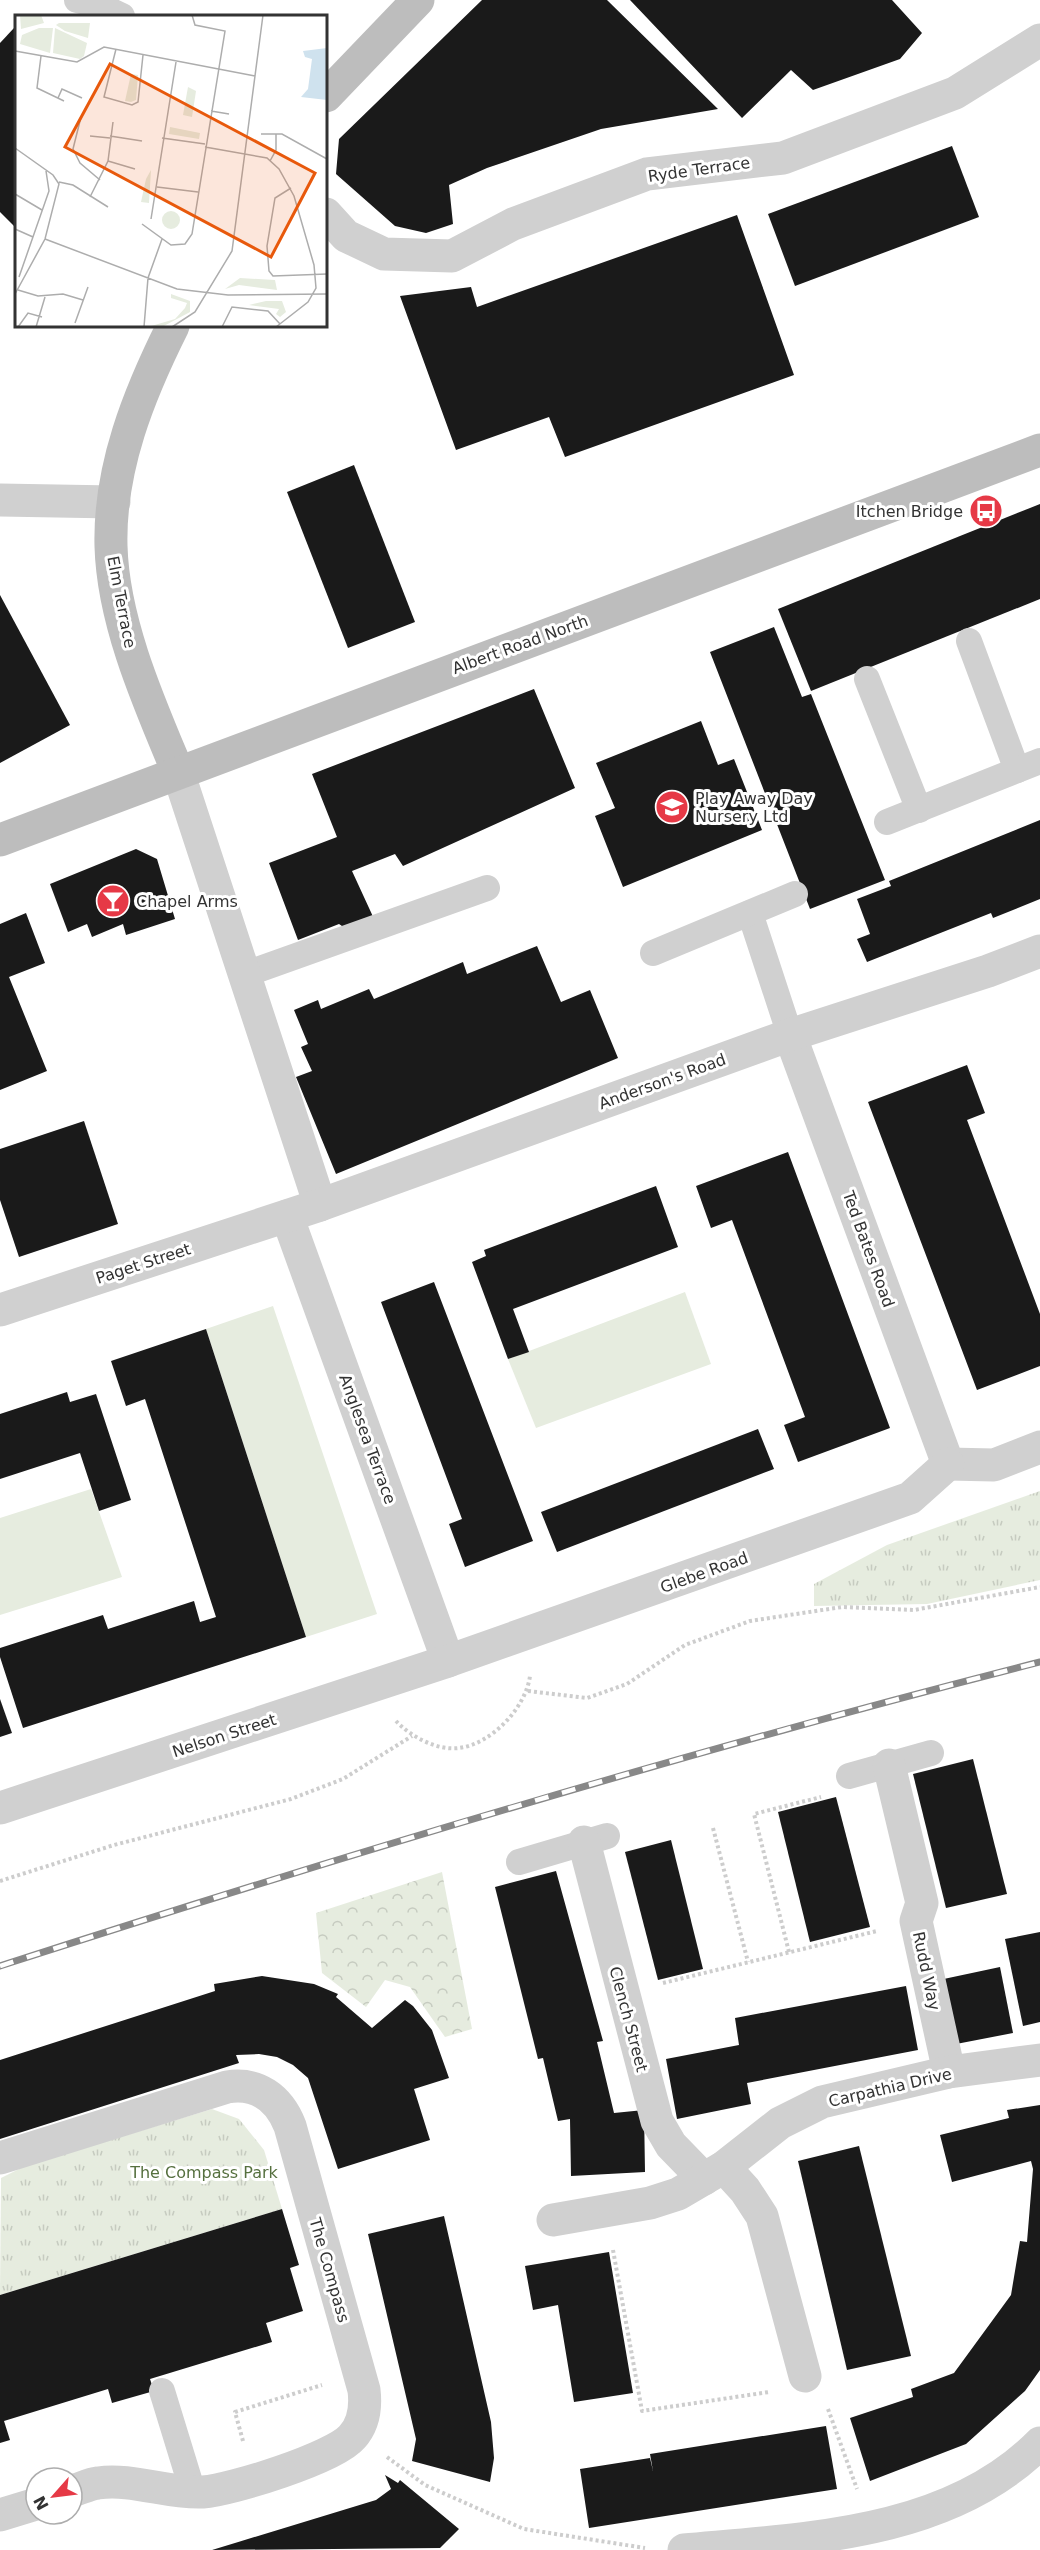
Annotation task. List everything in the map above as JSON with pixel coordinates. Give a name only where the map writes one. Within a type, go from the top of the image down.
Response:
[{"type":"main road","points":[[327,95],[418,0]]},
{"type":"main road","name":"Elm Terrace","points":[[173,327],[150,373],[118,472],[111,548],[116,584],[134,662],[178,772]]},
{"type":"main road","name":"Albert Road North","points":[[0,840],[1040,450]]},
{"type":"street","name":"Ryde Terrace","points":[[327,215],[346,236],[384,254],[452,256],[513,224],[647,174],[783,158],[955,93],[1040,40]]},
{"type":"street","points":[[0,500],[114,502]]},
{"type":"street","points":[[178,772],[320,1205]]},
{"type":"street","name":"Anderson's Road","points":[[287,1216],[790,1035],[988,971],[1040,951]]},
{"type":"street","name":"Ted Bates Road","points":[[790,1035],[948,1464]]},
{"type":"street","name":"Paget Street","points":[[0,1310],[287,1216]]},
{"type":"street","name":"Anglesea Terrace","points":[[287,1216],[448,1661]]},
{"type":"street","points":[[948,1464],[994,1465],[1040,1447]]},
{"type":"street","name":"Glebe Road","points":[[448,1661],[910,1498],[948,1464]]},
{"type":"street","name":"Nelson Street","points":[[0,1808],[448,1661]]},
{"type":"street","name":"Rudd Way","points":[[890,1765],[922,1903],[916,1921],[949,2072]]},
{"type":"street","name":"Clench Street","points":[[596,1839],[622,1994],[657,2121],[671,2145],[714,2173]]},
{"type":"street","name":"Carpathia Drive","points":[[553,2220],[660,2200],[678,2194],[714,2173],[780,2123],[822,2102],[949,2072],[1040,2060]]},
{"type":"street","name":"The Compass","points":[[0,2158],[227,2087],[246,2086],[265,2092],[278,2103],[290,2126],[364,2390],[366,2404],[364,2416],[354,2434]]},
{"type":"street","points":[[714,2173],[745,2190],[762,2216],[808,2381]]},
{"type":"street","points":[[84,2488],[97,2483],[125,2482],[206,2492],[254,2479],[332,2451],[354,2434]]},
{"type":"street","points":[[684,2550],[785,2546],[872,2529],[956,2500],[1018,2465],[1040,2443]]},
{"type":"street","points":[[0,2515],[24,2508]]},
{"type":"lane","points":[[77,0],[101,6],[120,15]]},
{"type":"lane","points":[[887,822],[1029,766],[969,641]]},
{"type":"lane","points":[[867,680],[919,810]]},
{"type":"lane","points":[[246,974],[487,888]]},
{"type":"lane","points":[[653,953],[795,894]]},
{"type":"lane","points":[[750,913],[790,1035]]},
{"type":"lane","points":[[849,1776],[931,1753]]},
{"type":"lane","points":[[519,1862],[596,1839]]},
{"type":"lane","points":[[162,2391],[193,2492]]},
{"type":"path","points":[[528,1691],[587,1698],[627,1684],[685,1645],[750,1621],[842,1607],[914,1610],[1040,1587]]},
{"type":"path","points":[[378,1684],[387,1710],[412,1736],[438,1745],[459,1748],[484,1738],[507,1724],[528,1691],[533,1657],[526,1635]]},
{"type":"path","points":[[0,1881],[114,1845],[291,1799],[343,1779],[412,1736]]},
{"type":"path","points":[[789,1952],[754,1814],[852,1790],[849,1776]]},
{"type":"path","points":[[713,1828],[748,1962]]},
{"type":"path","points":[[622,1994],[916,1921]]},
{"type":"path","points":[[605,2211],[642,2411],[808,2381],[828,2409],[872,2529]]},
{"type":"path","points":[[254,2479],[235,2412],[333,2382]]},
{"type":"path","points":[[354,2434],[425,2485],[524,2529],[648,2548]]},
{"type":"green space","points":[[685,1292],[711,1364],[536,1428],[508,1359]]},
{"type":"green space","points":[[273,1306],[377,1614],[306,1637],[206,1329]]},
{"type":"green space","points":[[91,1489],[122,1577],[0,1615],[0,1518]]},
{"type":"green space","points":[[1040,1491],[1040,1580],[927,1604],[814,1606],[814,1584],[887,1545]]},
{"type":"green space","points":[[442,1872],[472,2029],[445,2037],[410,1987],[385,1980],[366,2007],[322,1973],[316,1913]]},
{"type":"green space","name":"The Compass Park","points":[[212,2109],[239,2119],[264,2150],[282,2209],[0,2295],[1,2178],[25,2166]]},
{"type":"building","points":[[482,0],[607,0],[718,109],[601,129],[487,168],[449,185],[453,224],[426,233],[395,226],[336,174],[339,139]]},
{"type":"building","points":[[630,0],[892,0],[922,33],[900,59],[813,90],[791,70],[742,118]]},
{"type":"building","points":[[15,29],[15,227],[0,212],[0,43]]},
{"type":"building","points":[[952,146],[979,217],[795,286],[768,214]]},
{"type":"building","points":[[737,215],[794,375],[565,457],[549,417],[456,450],[400,296],[471,287],[477,307]]},
{"type":"building","points":[[354,465],[415,622],[348,648],[287,492]]},
{"type":"building","points":[[1040,504],[1040,599],[811,691],[778,609]]},
{"type":"building","points":[[0,595],[70,725],[0,763]]},
{"type":"building","points":[[774,627],[802,697],[811,694],[885,880],[810,909],[710,652]]},
{"type":"building","points":[[534,689],[575,788],[403,866],[395,854],[352,871],[375,921],[348,930],[339,924],[298,940],[269,863],[337,837],[312,774]]},
{"type":"building","points":[[701,721],[718,765],[734,759],[762,830],[623,887],[595,816],[615,808],[596,763]]},
{"type":"building","points":[[1040,820],[1040,899],[993,918],[991,913],[867,962],[857,939],[870,934],[857,899],[891,886],[889,881]]},
{"type":"building","name":"Chapel Arms","points":[[136,849],[157,859],[175,919],[126,935],[123,924],[92,937],[87,924],[68,932],[50,884]]},
{"type":"building","points":[[26,913],[45,963],[9,977],[47,1071],[0,1090],[0,924]]},
{"type":"building","points":[[537,946],[561,1002],[590,990],[618,1058],[336,1174],[296,1077],[312,1071],[301,1047],[308,1044],[294,1010],[318,1000],[321,1009],[369,989],[374,999],[463,962],[467,974]]},
{"type":"building","points":[[967,1065],[985,1113],[967,1120],[1040,1314],[1040,1366],[977,1390],[868,1102]]},
{"type":"building","points":[[84,1121],[118,1224],[19,1257],[0,1200],[0,1149]]},
{"type":"building","points":[[788,1152],[890,1428],[798,1462],[784,1425],[805,1417],[732,1220],[711,1228],[696,1186]]},
{"type":"building","points":[[656,1186],[678,1247],[513,1309],[529,1352],[508,1359],[472,1262],[486,1256],[484,1250]]},
{"type":"building","points":[[434,1282],[533,1541],[465,1567],[449,1524],[462,1519],[381,1302]]},
{"type":"building","points":[[206,1329],[306,1637],[23,1728],[0,1657],[0,1648],[103,1615],[108,1629],[194,1601],[200,1622],[216,1617],[145,1399],[126,1406],[111,1361]]},
{"type":"building","points":[[67,1392],[70,1402],[96,1394],[131,1500],[99,1511],[80,1453],[0,1479],[0,1414]]},
{"type":"building","points":[[758,1429],[774,1469],[557,1552],[541,1512]]},
{"type":"building","points":[[0,1699],[12,1733],[0,1737]]},
{"type":"building","points":[[973,1759],[1007,1894],[946,1908],[913,1774]]},
{"type":"building","points":[[836,1797],[870,1927],[810,1942],[778,1812]]},
{"type":"building","points":[[671,1840],[703,1969],[658,1980],[625,1852]]},
{"type":"building","points":[[556,1871],[603,2041],[597,2042],[614,2113],[644,2110],[645,2172],[571,2176],[570,2119],[558,2121],[543,2058],[538,2059],[495,1887]]},
{"type":"building","points":[[1040,1932],[1040,2022],[1023,2026],[1005,1939]]},
{"type":"building","points":[[1000,1967],[1013,2033],[951,2045],[939,1980]]},
{"type":"building","points":[[262,1976],[314,1984],[338,1994],[336,1997],[372,2028],[405,2000],[413,2006],[432,2030],[449,2078],[414,2089],[430,2140],[338,2169],[308,2078],[293,2065],[277,2057],[259,2054],[236,2055],[239,2063],[0,2139],[0,2060],[215,1991],[214,1984]]},
{"type":"building","points":[[906,1986],[918,2050],[747,2083],[751,2104],[677,2119],[666,2059],[739,2045],[735,2018]]},
{"type":"building","points":[[1040,2105],[1040,2370],[1025,2391],[966,2444],[870,2481],[850,2418],[913,2397],[911,2389],[954,2373],[1011,2295],[1020,2241],[1027,2242],[1033,2169],[1031,2161],[952,2182],[940,2135],[1009,2118],[1007,2110]]},
{"type":"building","points":[[859,2146],[911,2356],[847,2370],[798,2161]]},
{"type":"building","points":[[282,2209],[299,2265],[290,2268],[303,2311],[266,2323],[272,2342],[150,2379],[154,2391],[112,2403],[108,2389],[4,2421],[10,2440],[0,2443],[0,2295]]},
{"type":"building","points":[[444,2216],[491,2422],[494,2458],[490,2482],[412,2461],[416,2439],[368,2234]]},
{"type":"building","points":[[609,2252],[633,2393],[574,2402],[558,2305],[533,2310],[525,2266]]},
{"type":"building","points":[[826,2426],[837,2489],[589,2528],[580,2469],[650,2458],[653,2471],[650,2454]]},
{"type":"building","points":[[385,2475],[398,2483],[400,2480],[459,2529],[440,2548],[212,2550],[376,2500],[391,2489]]},
{"type":"railway","points":[[0,1966],[388,1844],[778,1731],[1040,1662]]},
{"type":"place","name":"Itchen Bridge","points":[[986,511]]},
{"type":"place","name":"Play Away Day Nursery Ltd","points":[[672,807]]},
{"type":"place","name":"Chapel Arms","points":[[113,901]]}]
